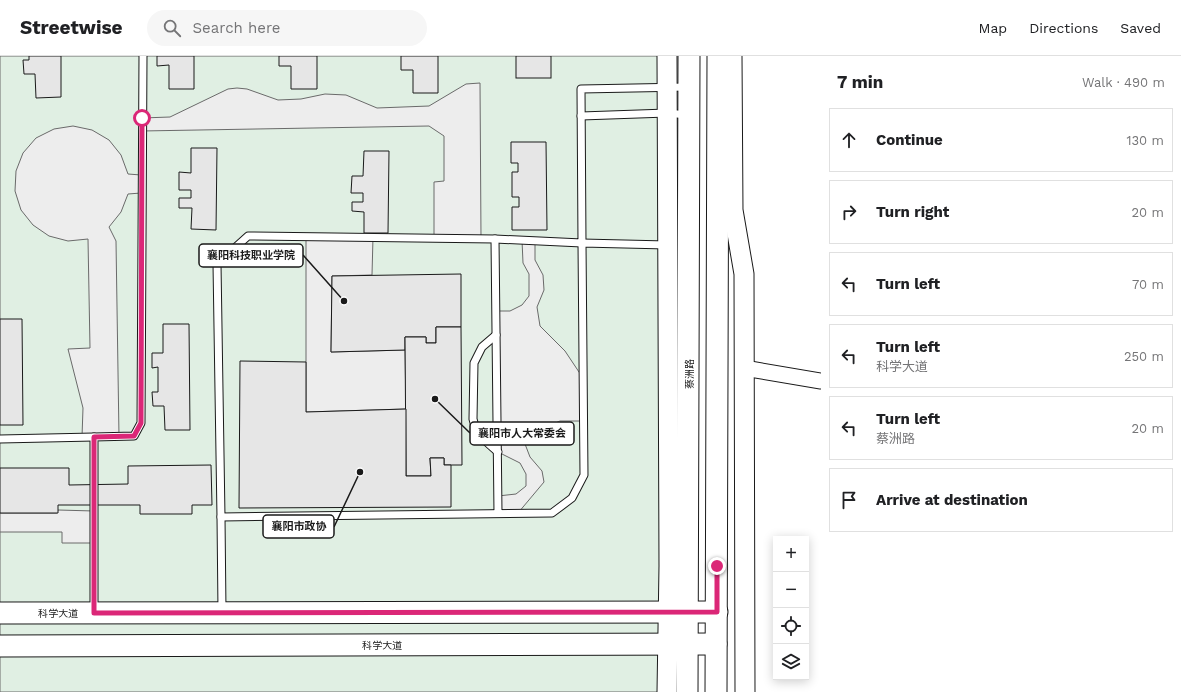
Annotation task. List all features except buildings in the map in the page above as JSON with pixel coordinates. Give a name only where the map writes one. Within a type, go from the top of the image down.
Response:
[{"type":"main road","name":"蔡洲路","points":[[687,692],[677,644],[678,245],[689,115],[689,56]]},
{"type":"main road","points":[[716,692],[718,56]]},
{"type":"main road","name":"科学大道","points":[[0,613],[717,612]]},
{"type":"main road","name":"科学大道","points":[[0,646],[716,644]]},
{"type":"street","points":[[667,56],[667,113],[678,245]]},
{"type":"street","points":[[732,56],[733,210],[744,274],[745,692]]},
{"type":"street","points":[[744,368],[821,381]]},
{"type":"street","points":[[667,692],[677,644]]},
{"type":"lane","points":[[0,439],[134,436],[141,423],[142,56]]},
{"type":"lane","points":[[221,517],[552,513],[572,498],[584,475],[581,88],[689,87]]},
{"type":"lane","points":[[581,116],[667,113],[689,115]]},
{"type":"lane","points":[[222,613],[217,264],[248,236],[495,239],[678,245]]},
{"type":"lane","points":[[495,239],[498,513]]},
{"type":"lane","points":[[496,335],[482,347],[474,363],[473,419],[474,426],[482,439],[498,452]]},
{"type":"lane","points":[[94,437],[94,613]]},
{"type":"green space","points":[[0,56],[667,56],[688,692],[0,692]]},
{"type":"shaded area","points":[[480,83],[481,238],[434,238],[434,182],[444,181],[444,136],[429,126],[141,131],[142,118],[170,117],[228,89],[247,89],[278,100],[301,99],[325,94],[346,95],[377,108],[429,106],[466,84]]},
{"type":"shaded area","points":[[73,126],[92,130],[109,140],[121,155],[128,174],[141,175],[141,193],[128,194],[121,212],[109,227],[116,241],[119,437],[82,437],[83,408],[68,349],[90,348],[88,239],[68,241],[49,236],[33,225],[21,210],[15,191],[16,171],[23,153],[36,138],[54,129]]},
{"type":"shaded area","points":[[306,237],[373,237],[372,275],[332,276],[331,352],[405,350],[406,409],[306,412]]},
{"type":"shaded area","points":[[522,240],[535,241],[535,260],[543,275],[544,290],[537,307],[540,326],[565,351],[583,378],[584,421],[560,421],[530,434],[525,444],[530,457],[542,471],[544,482],[518,513],[498,513],[498,496],[516,494],[526,486],[526,474],[520,463],[498,452],[496,311],[510,311],[522,305],[529,296],[529,274],[523,263]]},
{"type":"shaded area","points":[[58,510],[94,511],[94,543],[62,543],[62,532],[0,532],[0,513],[57,513]]},
{"type":"place","name":"襄阳科技职业学院","points":[[344,301]]},
{"type":"place","name":"襄阳市人大常委会","points":[[435,399]]},
{"type":"place","name":"襄阳市政协","points":[[360,472]]},
{"type":"route","points":[[142,118],[141,423],[134,436],[94,437],[94,613],[717,612],[717,566]]}]
